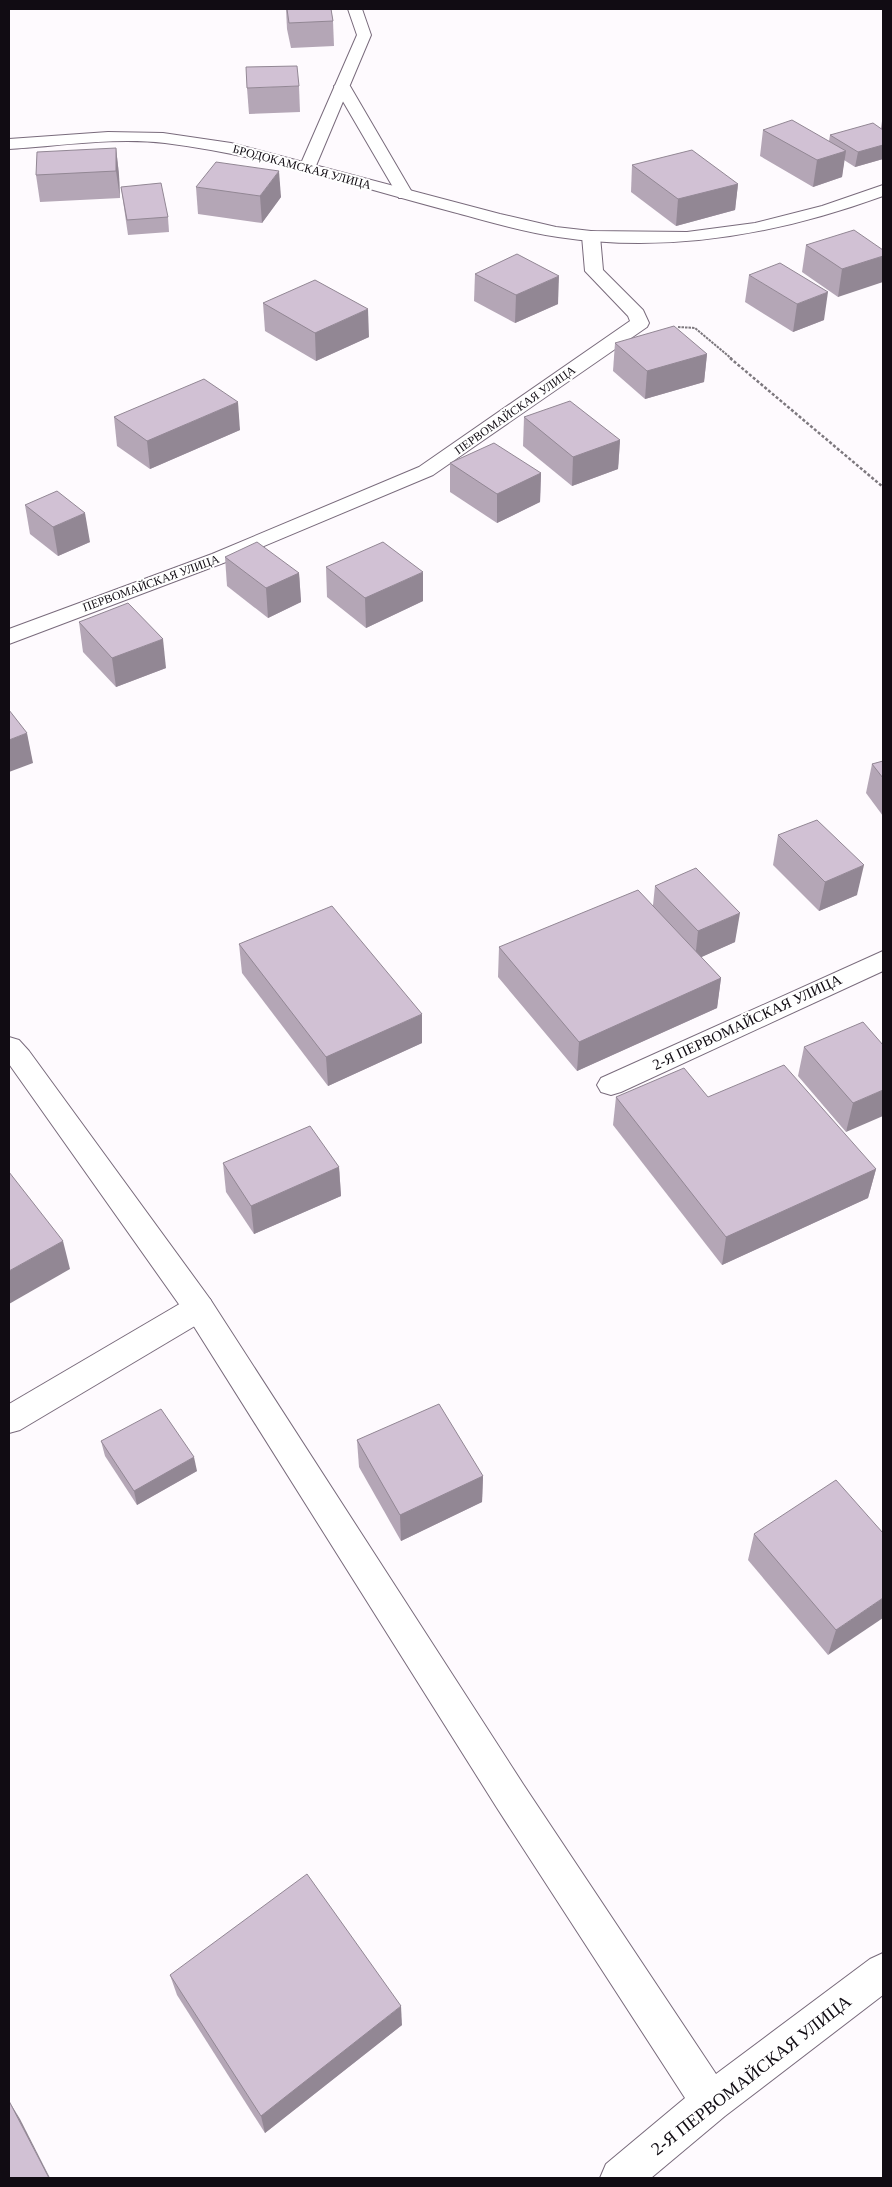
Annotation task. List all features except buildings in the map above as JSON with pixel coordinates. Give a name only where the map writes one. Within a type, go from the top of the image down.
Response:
[{"type":"street","points":[[307,168],[364,36],[355,9]]},
{"type":"street","points":[[342,86],[405,194]]},
{"type":"street","name":"БРОДОКАМСКАЯ УЛИЦА","points":[[9,144],[108,136],[164,138],[231,148],[546,230],[591,236]]},
{"type":"street","points":[[640,323],[637,314],[594,271],[591,236],[687,237],[755,228],[828,210],[883,190]]},
{"type":"street","name":"ПЕРВОМАЙСКАЯ УЛИЦА","points":[[9,637],[219,558],[426,471],[640,323]]},
{"type":"street","name":"2-Я ПЕРВОМАЙСКАЯ УЛИЦА","points":[[611,1085],[883,960]]},
{"type":"street","points":[[9,1046],[20,1058],[200,1308],[510,1796],[711,2102]]},
{"type":"street","points":[[9,1420],[200,1308]]},
{"type":"street","name":"2-Я ПЕРВОМАЙСКАЯ УЛИЦА","points":[[620,2178],[711,2102],[883,1972]]},
{"type":"path","points":[[640,323],[694,328],[883,487]]}]
